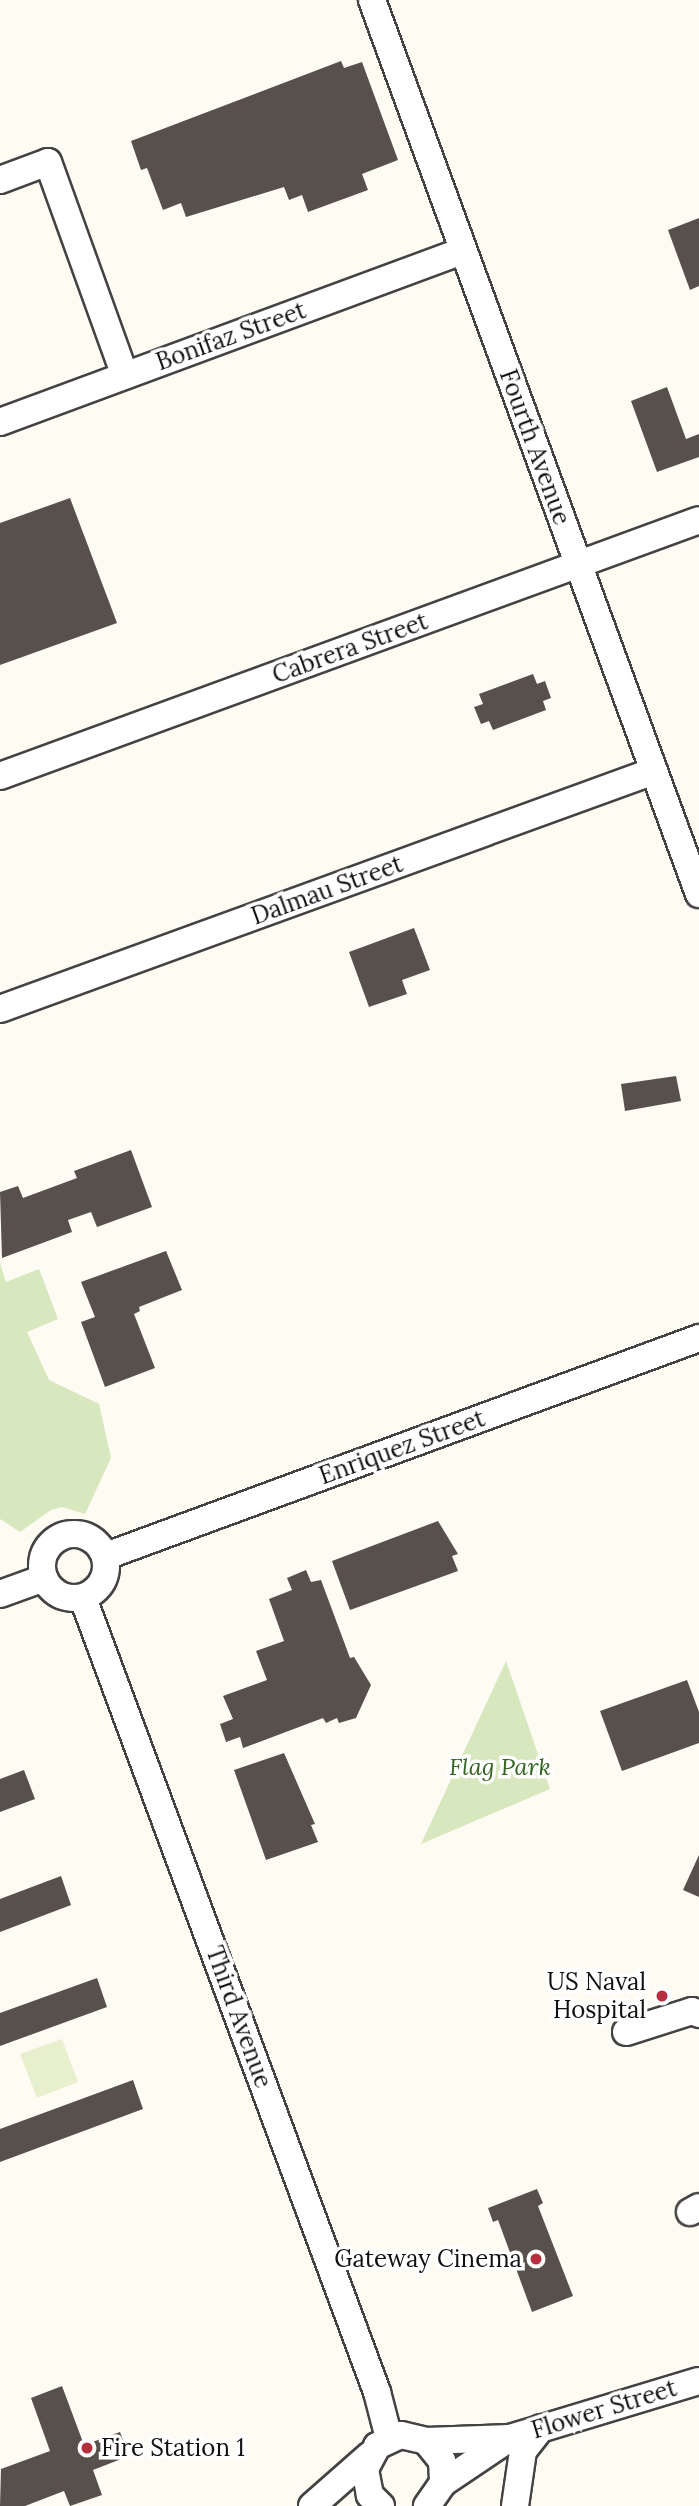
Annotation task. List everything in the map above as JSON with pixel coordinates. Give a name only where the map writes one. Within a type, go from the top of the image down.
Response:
[{"type":"street","name":"Fourth Avenue","points":[[372,0],[699,894]]},
{"type":"street","points":[[0,180],[48,162],[125,376]]},
{"type":"street","name":"Bonifaz Street","points":[[0,422],[463,251]]},
{"type":"street","name":"Cabrera Street","points":[[0,776],[699,520]]},
{"type":"street","name":"Dalmau Street","points":[[0,1009],[654,771]]},
{"type":"street","name":"Enriquez Street","points":[[106,1556],[699,1338]]},
{"type":"street","points":[[64,1536],[94,1540],[106,1556],[105,1577],[83,1598],[55,1593],[44,1578],[43,1557],[64,1536]]},
{"type":"street","points":[[0,1594],[44,1578]]},
{"type":"street","name":"Third Avenue","points":[[83,1598],[377,2392],[389,2438]]},
{"type":"street","points":[[626,2032],[692,2011],[699,2014]]},
{"type":"street","name":"Flower Street","points":[[389,2438],[414,2436],[426,2441],[510,2438],[699,2381]]},
{"type":"street","points":[[515,2506],[523,2451],[541,2428]]},
{"type":"street","points":[[312,2506],[389,2438]]},
{"type":"street","name":"Flower Street","points":[[437,2497],[510,2438]]},
{"type":"street","points":[[426,2441],[442,2461],[437,2497]]},
{"type":"street","points":[[369,2456],[366,2483],[380,2505]]},
{"type":"street","points":[[312,2506],[380,2505]]},
{"type":"green space","points":[[0,1263],[6,1282],[39,1269],[58,1319],[27,1332],[49,1380],[99,1404],[111,1458],[85,1514],[62,1507],[51,1510],[20,1532],[0,1519]]},
{"type":"green space","name":"Flag Park","points":[[506,1661],[550,1789],[421,1844]]},
{"type":"green space","points":[[62,2039],[78,2082],[37,2098],[20,2054]]},
{"type":"building","points":[[341,61],[344,68],[362,62],[398,160],[362,174],[368,190],[308,212],[302,195],[289,200],[284,187],[186,217],[181,203],[163,210],[147,168],[141,170],[131,141]]},
{"type":"building","points":[[699,218],[699,286],[690,290],[668,230]]},
{"type":"building","points":[[667,387],[686,439],[699,434],[699,457],[657,472],[631,401]]},
{"type":"building","points":[[70,498],[117,623],[0,665],[0,523]]},
{"type":"building","points":[[533,674],[537,684],[545,681],[551,698],[543,701],[546,710],[493,730],[489,721],[481,724],[474,707],[483,704],[479,694]]},
{"type":"building","points":[[414,928],[430,970],[402,980],[407,994],[369,1007],[349,952]]},
{"type":"building","points":[[676,1076],[681,1101],[625,1111],[621,1084]]},
{"type":"building","points":[[131,1150],[152,1207],[97,1227],[91,1212],[68,1220],[72,1232],[2,1258],[0,1192],[18,1186],[23,1198],[77,1178],[74,1171]]},
{"type":"building","points":[[166,1251],[182,1290],[139,1307],[140,1311],[134,1314],[155,1368],[105,1387],[81,1322],[95,1317],[81,1282]]},
{"type":"building","points":[[438,1521],[458,1554],[452,1556],[458,1571],[350,1610],[332,1561]]},
{"type":"building","points":[[306,1570],[311,1582],[321,1580],[350,1658],[354,1657],[371,1685],[356,1718],[339,1723],[337,1718],[326,1723],[323,1718],[243,1748],[240,1737],[226,1742],[220,1724],[233,1719],[223,1696],[267,1680],[256,1651],[284,1641],[269,1599],[292,1590],[287,1578]]},
{"type":"building","points":[[687,1680],[699,1712],[699,1743],[622,1771],[600,1711]]},
{"type":"building","points":[[284,1753],[315,1824],[311,1825],[318,1842],[266,1860],[234,1770]]},
{"type":"building","points":[[24,1770],[35,1799],[0,1812],[0,1779]]},
{"type":"building","points":[[699,1855],[699,1897],[683,1890]]},
{"type":"building","points":[[61,1876],[71,1905],[0,1932],[0,1899]]},
{"type":"building","points":[[97,1978],[107,2007],[0,2046],[0,2013]]},
{"type":"building","points":[[133,2080],[143,2109],[0,2162],[0,2129]]},
{"type":"building","name":"Gateway Cinema","points":[[537,2189],[543,2203],[538,2206],[573,2296],[532,2312],[498,2220],[493,2222],[488,2208]]},
{"type":"building","name":"Fire Station 1","points":[[62,2386],[84,2445],[120,2432],[129,2456],[93,2470],[102,2495],[70,2506],[64,2491],[25,2506],[0,2506],[1,2469],[50,2451],[31,2398]]},
{"type":"place","name":"US Naval Hospital","points":[[662,1996]]},
{"type":"place","name":"Gateway Cinema","points":[[536,2259]]},
{"type":"place","name":"Fire Station 1","points":[[87,2448]]}]
